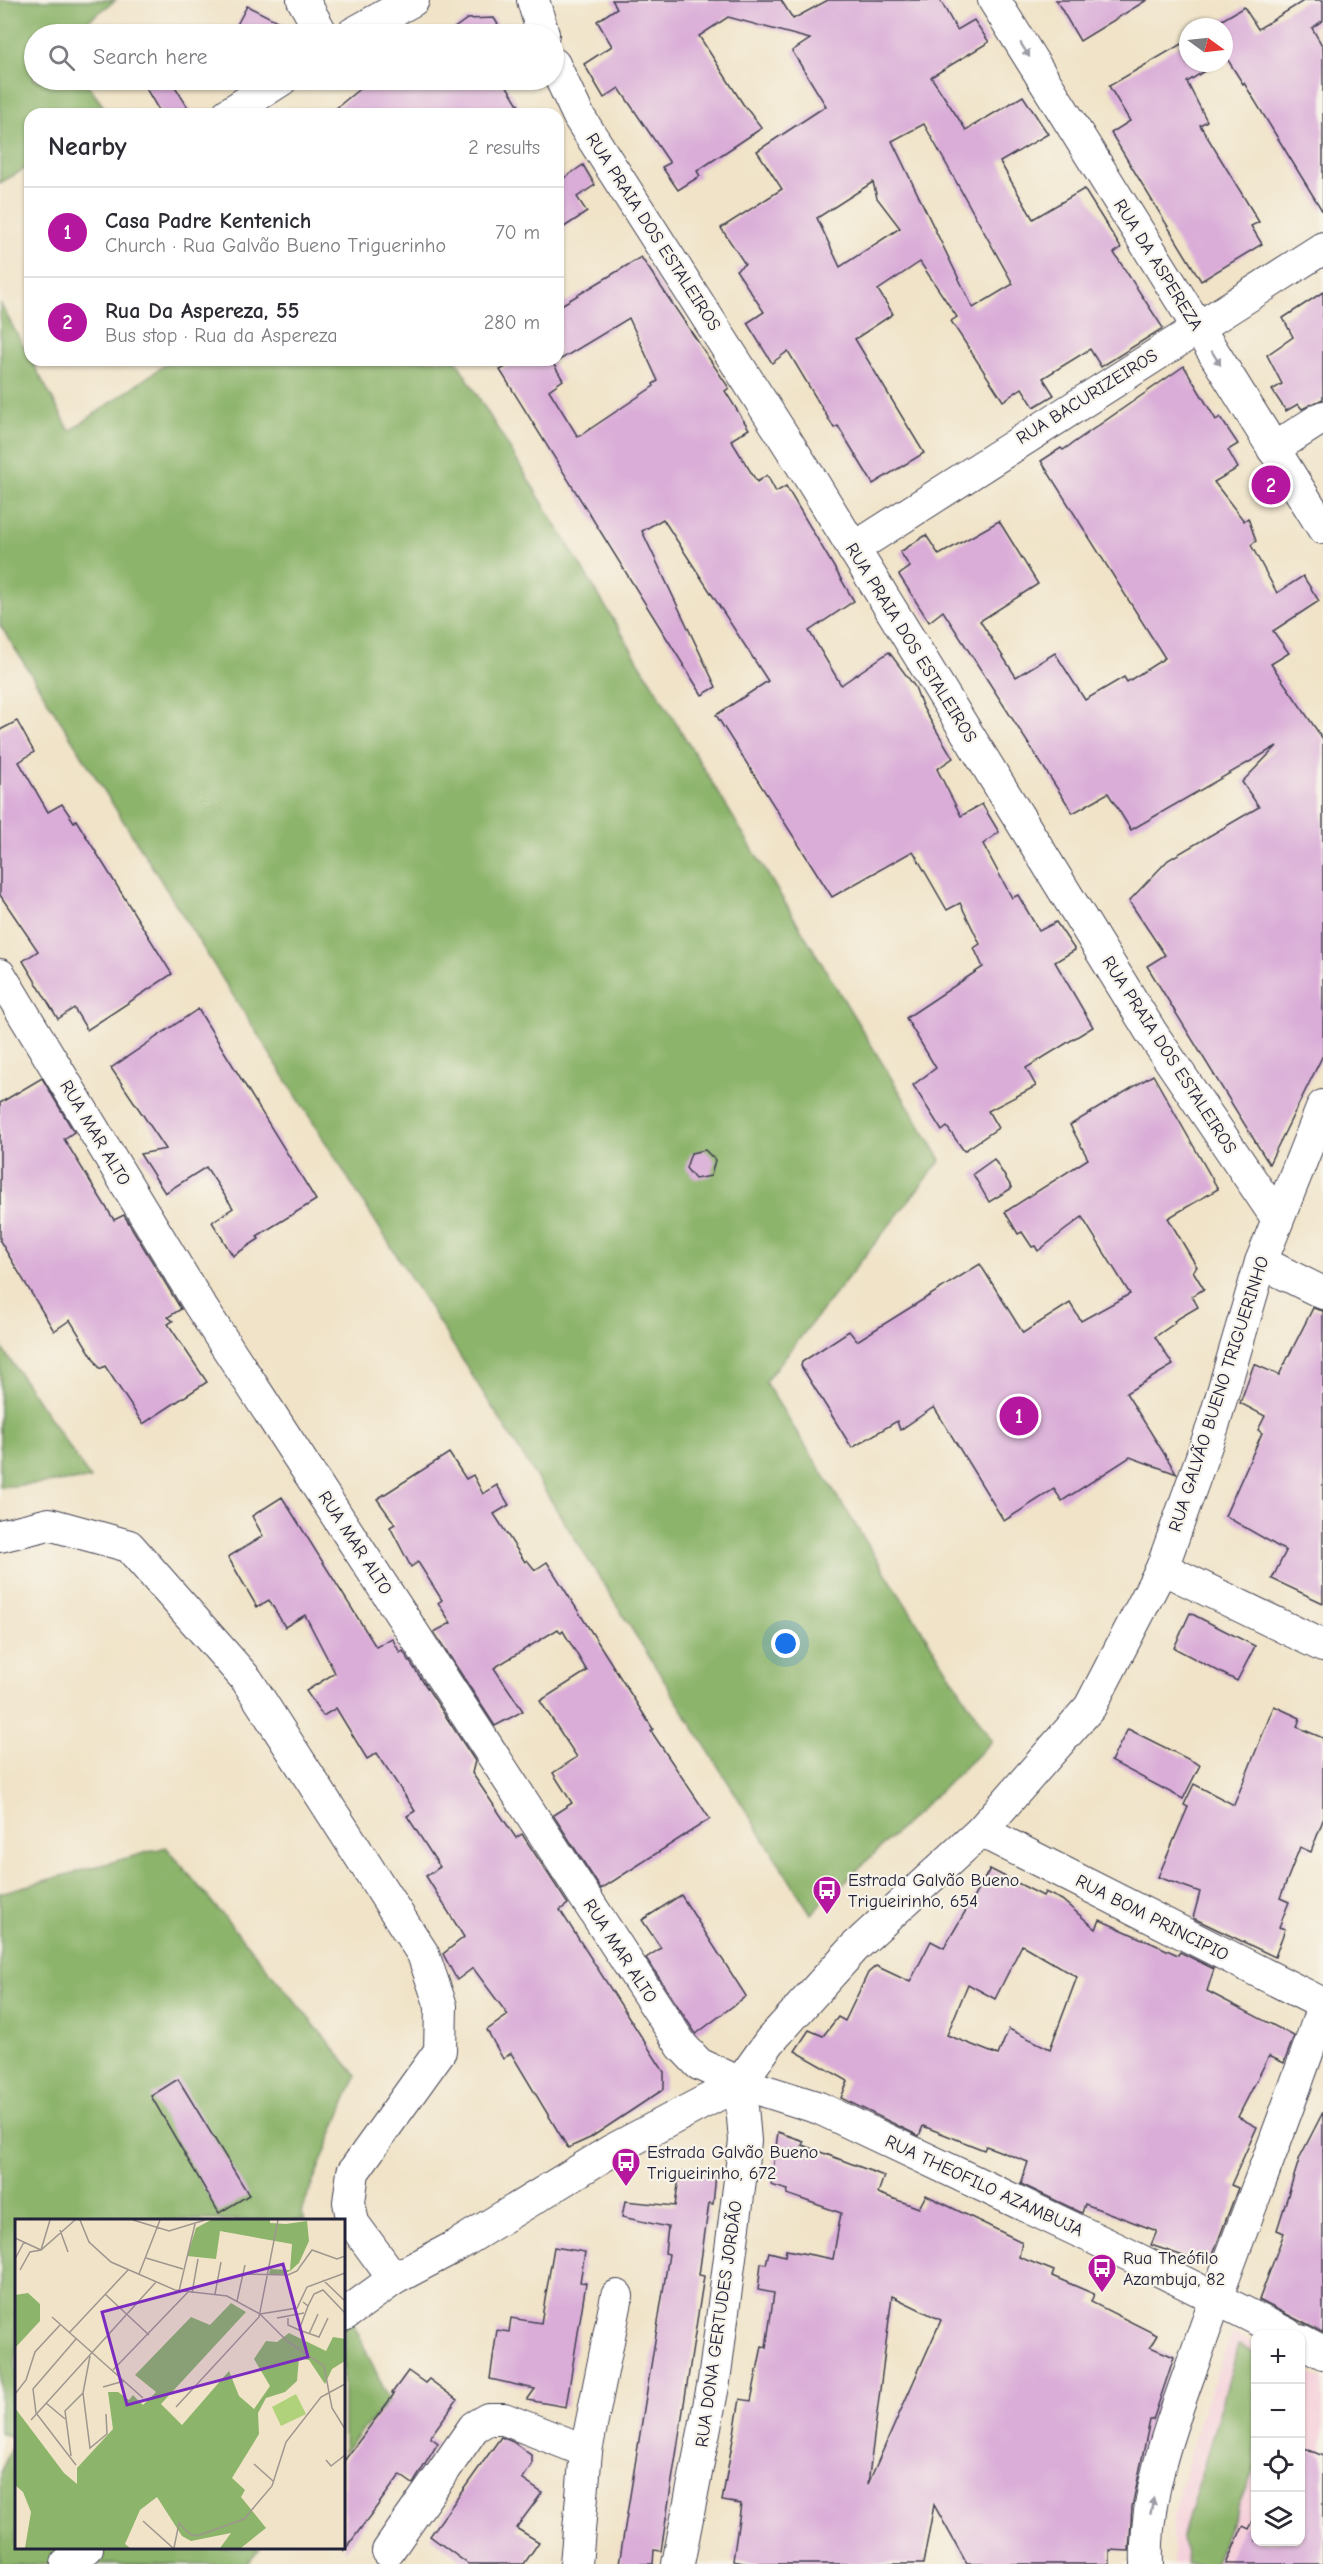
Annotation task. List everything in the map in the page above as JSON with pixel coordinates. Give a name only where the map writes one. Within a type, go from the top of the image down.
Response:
[{"type":"street","points":[[303,0],[316,24]]},
{"type":"street","points":[[370,24],[413,0]]},
{"type":"street","points":[[533,0],[540,24]]},
{"type":"street","name":"RUA DA ASPEREZA","points":[[994,0],[1323,528]]},
{"type":"street","name":"RUA PRAIA DOS ESTALEIROS","points":[[564,85],[579,117],[853,549],[1151,1032],[1277,1218]]},
{"type":"street","points":[[237,108],[265,90]]},
{"type":"street","name":"RUA BACURIZEIROS","points":[[853,549],[1323,248]]},
{"type":"street","points":[[1273,449],[1323,417]]},
{"type":"street","name":"RUA MAR ALTO","points":[[0,975],[199,1304],[682,2046],[699,2064],[740,2083]]},
{"type":"street","name":"RUA GALVÃO BUENO TRIGUERINHO","points":[[345,2314],[394,2280],[456,2246],[611,2151],[740,2083],[770,2041],[854,1948],[981,1831],[1090,1707],[1162,1568],[1213,1426],[1261,1262],[1323,1106]]},
{"type":"street","points":[[1261,1262],[1323,1293]]},
{"type":"street","points":[[0,1536],[49,1524],[129,1546],[247,1680],[423,1954],[441,2006],[440,2051],[353,2172],[349,2202],[353,2223],[394,2280]]},
{"type":"street","points":[[1162,1568],[1323,1646]]},
{"type":"street","name":"RUA BOM PRINCIPIO","points":[[981,1831],[1323,2005]]},
{"type":"street","points":[[1147,2564],[1146,2539],[1159,2468],[1216,2298],[1323,2005]]},
{"type":"street","name":"RUA THEOFILO AZAMBUJA","points":[[740,2083],[819,2108],[1279,2330]]},
{"type":"street","name":"RUA DONA GERTUDES JORDÃO","points":[[678,2564],[714,2381],[744,2153],[740,2083]]},
{"type":"street","points":[[576,2564],[586,2451],[617,2296]]},
{"type":"street","points":[[1305,2344],[1323,2353]]},
{"type":"street","points":[[392,2560],[474,2427],[488,2419],[504,2419],[586,2451]]},
{"type":"street","points":[[68,2564],[85,2549]]},
{"type":"shaded area","points":[[1232,2333],[1251,2343],[1251,2546],[1305,2546],[1305,2370],[1323,2379],[1323,2564],[1173,2564],[1173,2517],[1200,2417]]},
{"type":"green space","points":[[0,0],[116,0],[84,24],[24,24],[24,90],[91,90],[105,108],[24,108],[24,169],[0,183]]},
{"type":"green space","points":[[0,303],[24,347],[24,366],[34,366],[70,431],[163,366],[460,366],[941,1160],[765,1382],[992,1741],[811,1914],[0,625]]},
{"type":"green space","points":[[0,1345],[90,1478],[90,1479],[0,1487]]},
{"type":"green space","points":[[166,1847],[356,2075],[301,2212],[304,2219],[15,2219],[15,2438],[0,2433],[0,1893]]},
{"type":"green space","points":[[345,2305],[389,2400],[345,2451]]},
{"type":"green space","points":[[1239,2345],[1251,2352],[1251,2476],[1214,2564],[1187,2564],[1182,2539]]},
{"type":"green space","points":[[15,2438],[15,2549],[259,2549],[246,2564],[0,2564],[0,2473]]},
{"type":"building","points":[[612,0],[781,0],[793,19],[828,0],[940,0],[957,30],[974,20],[989,42],[931,77],[966,130],[1023,96],[1048,134],[1000,162],[1033,219],[1084,189],[1121,248],[1114,253],[1163,328],[1101,367],[1090,349],[1043,378],[1054,395],[1034,407],[1022,388],[1003,401],[951,321],[957,317],[920,262],[878,290],[893,314],[855,339],[924,453],[873,484],[838,426],[834,428],[788,351],[772,363],[747,323],[764,312],[736,270],[745,264],[721,228],[782,189],[757,151],[826,106],[792,51],[810,39],[728,17],[699,36],[743,104],[762,128],[697,171],[700,176],[678,190],[662,167],[670,163],[619,88],[604,98],[584,64],[612,46],[597,21],[617,8]],"holes":[[[924,124],[1013,284],[973,308],[892,141]],[[873,182],[877,198],[900,228],[840,267],[817,218]]]},
{"type":"building","points":[[1056,0],[1147,0],[1080,41]]},
{"type":"building","points":[[1305,0],[1323,0],[1323,20],[1312,28],[1323,47],[1323,212],[1233,68],[1233,18],[1225,18],[1244,7],[1258,29]]},
{"type":"building","points":[[247,6],[283,24],[237,24]]},
{"type":"building","points":[[494,18],[498,24],[460,24],[467,19]]},
{"type":"building","points":[[1179,45],[1179,72],[1203,72],[1187,82],[1207,121],[1200,125],[1259,222],[1251,226],[1262,244],[1201,281],[1111,133],[1130,121],[1109,86]]},
{"type":"building","points":[[147,90],[177,90],[188,108],[157,108]]},
{"type":"building","points":[[358,90],[509,90],[520,108],[336,108]]},
{"type":"building","points":[[583,165],[595,185],[577,197],[587,212],[564,227],[564,178]]},
{"type":"building","points":[[641,257],[729,388],[725,391],[749,429],[731,440],[757,482],[767,475],[776,492],[786,486],[854,601],[809,631],[841,685],[889,652],[915,687],[923,708],[953,758],[937,769],[961,816],[982,804],[999,832],[983,844],[1012,898],[1018,895],[1039,931],[1056,922],[1075,950],[1055,962],[1093,1027],[1026,1068],[1036,1086],[988,1111],[998,1128],[964,1151],[947,1127],[942,1131],[913,1085],[936,1068],[906,1018],[983,967],[974,948],[980,944],[960,903],[947,910],[913,851],[832,897],[716,715],[768,681],[663,519],[642,531],[716,687],[702,695],[500,370],[508,366],[555,366],[563,380],[549,390],[578,437],[654,386],[653,384],[658,381],[629,318],[564,357],[564,303]]},
{"type":"building","points":[[1323,292],[1323,399],[1302,409],[1298,404],[1286,411],[1272,390],[1282,384],[1267,355],[1293,337],[1283,318]]},
{"type":"building","points":[[1184,366],[1216,420],[1220,417],[1238,444],[1228,450],[1238,468],[1214,482],[1244,521],[1248,518],[1256,541],[1251,545],[1277,593],[1303,576],[1319,601],[1273,631],[1289,653],[1271,664],[1323,739],[1323,1055],[1269,1164],[1147,966],[1165,955],[1129,901],[1168,860],[1259,807],[1242,782],[1277,746],[1131,830],[1108,793],[1073,813],[943,611],[929,622],[899,575],[910,567],[900,552],[926,535],[939,555],[999,521],[1038,584],[980,621],[1016,677],[1055,653],[1085,700],[1124,677],[1127,682],[1165,658],[1041,461],[1061,448],[1063,450]]},
{"type":"building","points":[[17,721],[34,752],[19,762],[48,812],[62,804],[74,822],[76,820],[172,974],[87,1030],[74,1008],[58,1019],[23,961],[38,951],[0,895],[0,730]]},
{"type":"building","points":[[198,1009],[316,1200],[257,1236],[259,1239],[233,1256],[212,1222],[233,1208],[206,1167],[165,1193],[140,1154],[166,1149],[111,1068]]},
{"type":"building","points":[[1153,1075],[1218,1189],[1168,1218],[1197,1267],[1193,1271],[1204,1289],[1192,1296],[1198,1307],[1174,1321],[1175,1323],[1155,1337],[1173,1365],[1126,1393],[1177,1474],[1130,1457],[1062,1501],[1054,1489],[1004,1521],[934,1407],[900,1430],[897,1421],[852,1448],[801,1366],[802,1362],[849,1331],[857,1341],[980,1264],[1023,1333],[1070,1303],[1081,1321],[1130,1294],[1082,1217],[1038,1251],[1035,1246],[1032,1247],[1022,1232],[1018,1234],[1005,1212],[1088,1159],[1070,1125]]},
{"type":"building","points":[[42,1078],[74,1132],[64,1139],[114,1220],[124,1215],[181,1309],[168,1317],[173,1321],[168,1324],[207,1382],[143,1424],[105,1366],[100,1369],[70,1320],[54,1331],[0,1241],[0,1103]]},
{"type":"building","points":[[705,1150],[715,1160],[711,1176],[695,1179],[686,1168],[691,1153]]},
{"type":"building","points":[[994,1159],[1012,1188],[989,1202],[973,1174]]},
{"type":"building","points":[[1313,1308],[1323,1311],[1323,1603],[1272,1579],[1286,1551],[1225,1516],[1262,1433],[1258,1430],[1265,1416],[1240,1403],[1254,1364],[1279,1375]]},
{"type":"building","points":[[449,1453],[466,1479],[473,1475],[483,1494],[497,1485],[509,1505],[494,1514],[525,1562],[527,1560],[535,1570],[547,1562],[653,1729],[651,1731],[710,1819],[601,1889],[553,1815],[572,1803],[553,1773],[577,1757],[540,1701],[587,1671],[563,1631],[561,1633],[558,1629],[494,1668],[523,1711],[495,1726],[434,1632],[451,1623],[438,1603],[442,1600],[418,1562],[411,1567],[390,1527],[395,1524],[377,1499]]},
{"type":"building","points":[[282,1497],[376,1647],[392,1638],[400,1653],[403,1651],[475,1761],[472,1773],[516,1838],[522,1834],[568,1904],[560,1910],[664,2072],[664,2089],[590,2138],[568,2148],[511,2053],[503,2059],[487,2030],[508,2015],[473,1968],[457,1980],[443,1954],[464,1937],[426,1876],[440,1867],[407,1816],[415,1811],[377,1753],[367,1759],[336,1708],[323,1716],[306,1691],[335,1673],[305,1615],[285,1627],[269,1600],[257,1607],[228,1557],[263,1536],[252,1516]]},
{"type":"building","points":[[1190,1613],[1255,1646],[1237,1681],[1174,1648]]},
{"type":"building","points":[[1274,1706],[1300,1718],[1297,1727],[1323,1738],[1323,1820],[1311,1852],[1300,1847],[1280,1898],[1289,1902],[1279,1927],[1285,1929],[1275,1957],[1193,1918],[1200,1892],[1158,1877],[1188,1807],[1184,1805],[1194,1784],[1234,1805]]},
{"type":"building","points":[[1128,1729],[1200,1765],[1183,1799],[1111,1761]]},
{"type":"building","points":[[990,1869],[1043,1896],[1045,1892],[1062,1900],[1096,1929],[1100,1920],[1178,1955],[1180,1952],[1214,1969],[1207,1991],[1294,2036],[1284,2063],[1269,2056],[1238,2117],[1257,2127],[1231,2185],[1238,2188],[1210,2262],[1202,2260],[1201,2262],[1151,2245],[1157,2231],[1085,2204],[1082,2213],[1021,2184],[1028,2162],[986,2146],[984,2150],[923,2126],[919,2136],[841,2098],[848,2081],[795,2051],[809,2030],[823,2036],[838,2017],[845,2021],[868,1973],[876,1966],[910,1982],[931,1941],[944,1948]],"holes":[[[1022,1945],[1077,1977],[1050,2049],[1009,2029],[998,2055],[947,2035],[968,1984],[995,1999]]]},
{"type":"building","points":[[681,1895],[746,1996],[696,2034],[646,1958],[661,1948],[642,1920]]},
{"type":"building","points":[[178,2079],[249,2195],[219,2213],[151,2096]]},
{"type":"building","points":[[1323,2112],[1323,2333],[1259,2300],[1284,2233],[1277,2230],[1300,2157]]},
{"type":"building","points":[[778,2132],[804,2141],[802,2145],[884,2176],[878,2193],[919,2208],[926,2195],[1022,2242],[1019,2257],[1054,2271],[1052,2276],[1094,2294],[1091,2302],[1157,2335],[1150,2347],[1174,2357],[1153,2420],[1150,2420],[1132,2507],[1129,2551],[1110,2550],[1110,2564],[967,2564],[934,2505],[923,2564],[749,2564],[733,2561],[741,2504],[722,2501],[740,2399],[751,2401],[762,2346],[766,2347],[774,2293],[758,2290],[761,2263],[766,2264],[769,2252],[785,2256],[786,2250],[833,2259],[841,2213],[787,2194],[788,2190],[771,2185]],"holes":[[[892,2296],[941,2320],[868,2484]]]},
{"type":"building","points":[[680,2171],[716,2175],[713,2204],[709,2203],[699,2275],[704,2276],[661,2551],[654,2550],[653,2564],[619,2564],[669,2254],[665,2253],[668,2227],[622,2217],[625,2201],[675,2206]]},
{"type":"building","points":[[554,2247],[585,2252],[580,2282],[586,2283],[566,2407],[527,2400],[535,2389],[490,2379],[497,2330],[509,2332],[511,2318],[541,2323]]},
{"type":"building","points":[[408,2371],[425,2383],[429,2379],[457,2400],[430,2437],[438,2443],[413,2484],[400,2475],[344,2551],[345,2460],[394,2394],[392,2393]]},
{"type":"building","points":[[501,2437],[513,2442],[532,2456],[532,2465],[522,2479],[542,2493],[516,2528],[539,2542],[524,2564],[468,2564],[430,2536]]},
{"type":"building","points":[[1305,2448],[1323,2456],[1323,2564],[1226,2564],[1243,2526],[1249,2529],[1251,2525],[1251,2546],[1305,2546]]},
{"type":"place","name":"Rua Da Aspereza, 55","points":[[1271,485]]},
{"type":"place","name":"Casa Padre Kentenich","points":[[1019,1416]]},
{"type":"place","name":"Estrada Galvão Bueno Trigueirinho, 654","points":[[827,1916]]},
{"type":"place","name":"Estrada Galvão Bueno Trigueirinho, 672","points":[[626,2188]]},
{"type":"place","name":"Rua Theófilo Azambuja, 82","points":[[1102,2294]]}]
